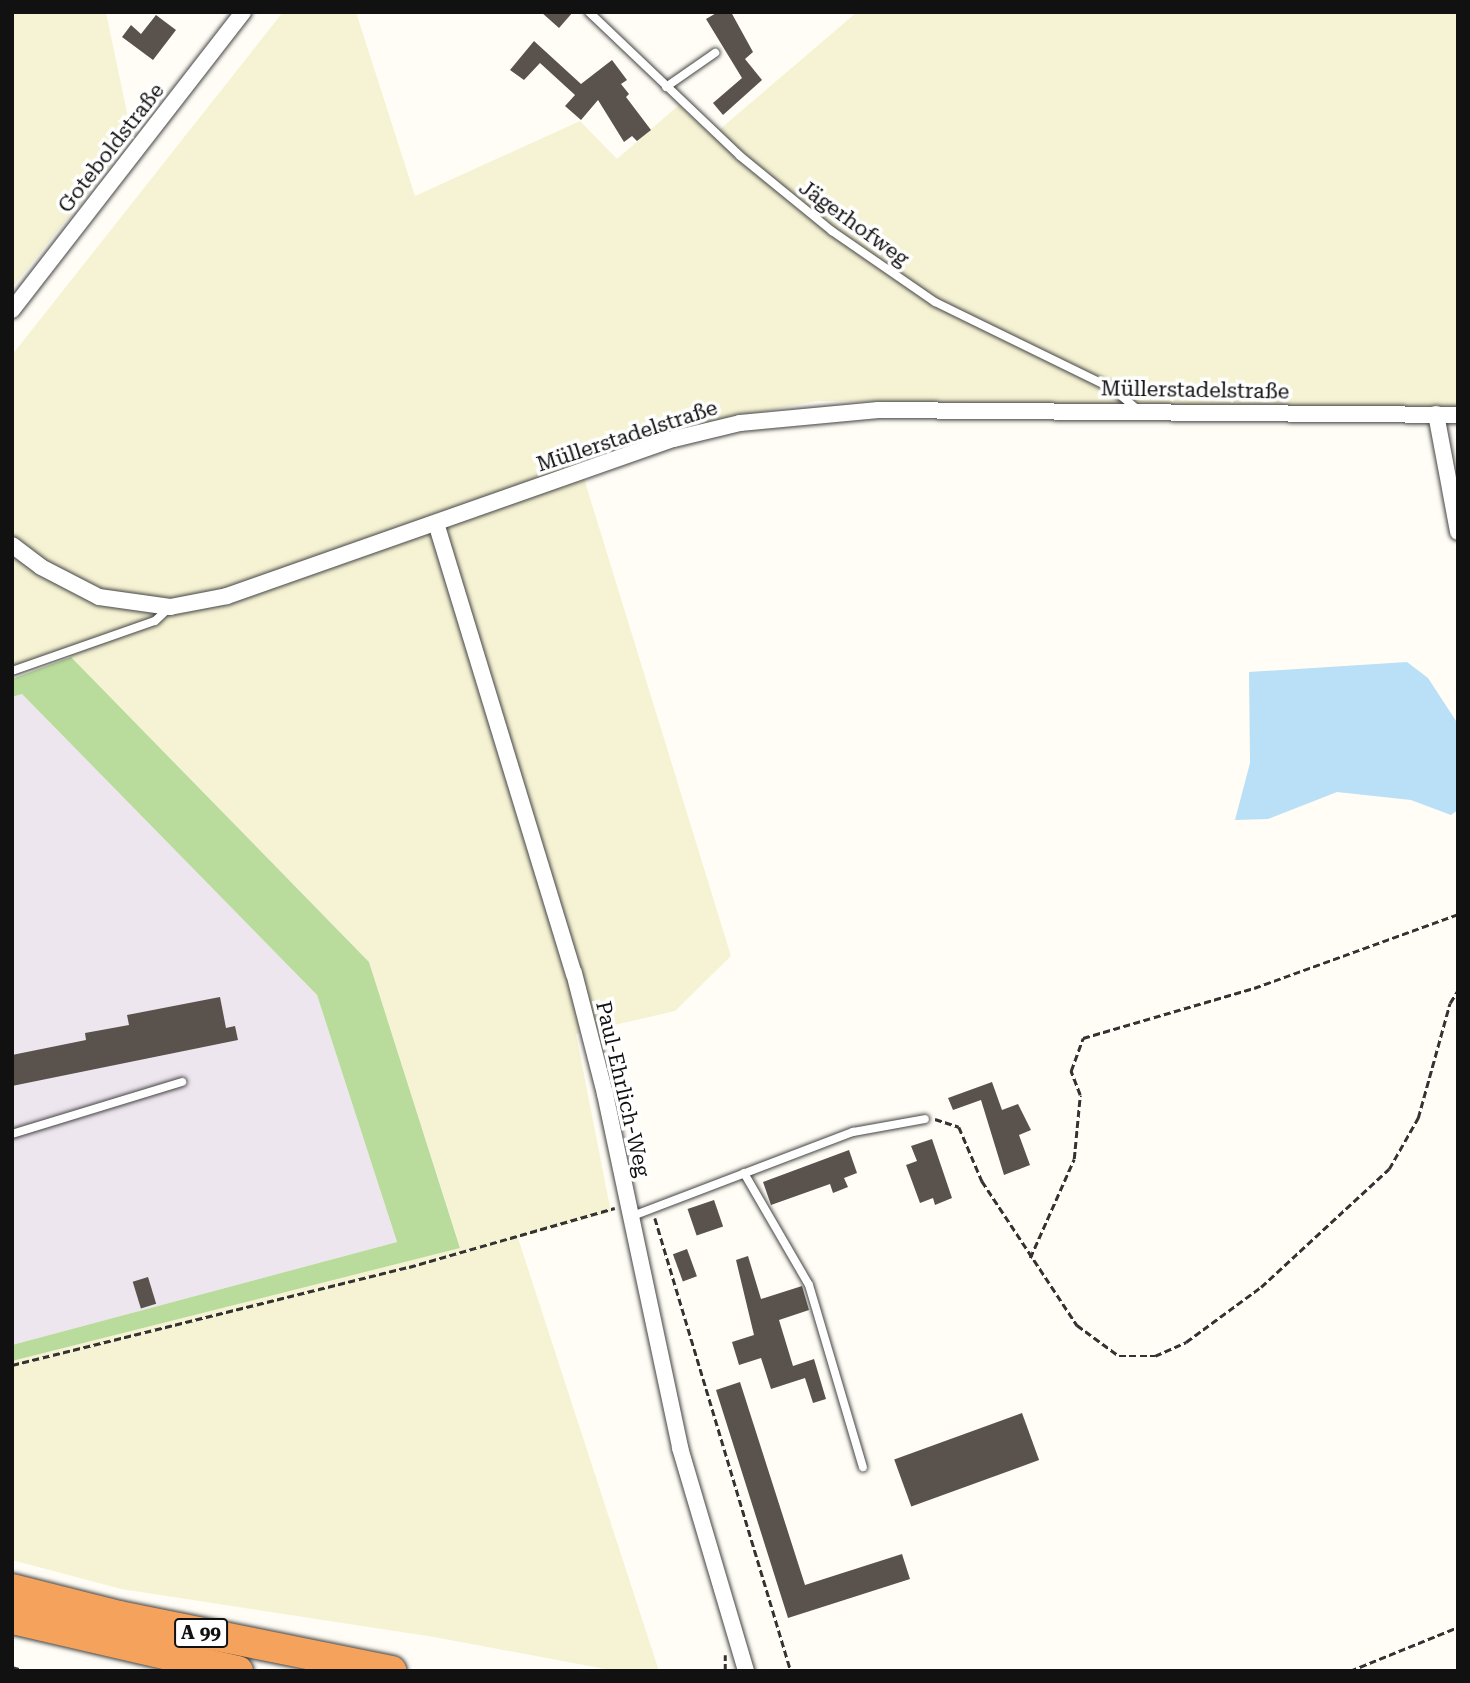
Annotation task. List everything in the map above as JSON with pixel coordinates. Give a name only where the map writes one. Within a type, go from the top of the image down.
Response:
[{"type":"highway","name":"A 99","points":[[12,1589],[119,1616],[392,1671]]},
{"type":"highway","name":"A 99","points":[[12,1619],[238,1671]]},
{"type":"street","name":"Goteboldstraße","points":[[12,310],[229,20],[243,12]]},
{"type":"street","name":"Müllerstadelstraße","points":[[12,545],[41,567],[99,597],[170,607],[227,596],[674,439],[740,423],[878,410],[1137,410],[1458,415]]},
{"type":"street","points":[[1436,414],[1458,532]]},
{"type":"street","name":"Paul-Ehrlich-Weg","points":[[436,523],[574,973],[680,1448],[744,1666]]},
{"type":"lane","name":"Jägerhofweg","points":[[589,12],[773,185],[890,272],[1012,343],[1114,389],[1137,410]]},
{"type":"lane","points":[[666,87],[715,53]]},
{"type":"lane","points":[[12,671],[155,621],[170,607]]},
{"type":"lane","points":[[12,1133],[182,1082]]},
{"type":"lane","points":[[629,1211],[652,1208],[853,1132],[925,1119]]},
{"type":"lane","points":[[744,1173],[809,1285],[863,1467]]},
{"type":"path","points":[[1030,1258],[1074,1158],[1080,1095],[1071,1071],[1083,1038],[1254,988],[1458,914]]},
{"type":"path","points":[[925,1119],[942,1119],[959,1127],[982,1181],[1030,1258],[1077,1325],[1119,1356],[1155,1356],[1186,1342],[1261,1287],[1389,1170],[1418,1118],[1450,1003],[1458,990]]},
{"type":"path","points":[[652,1208],[791,1671]]},
{"type":"path","points":[[12,1365],[629,1211]]},
{"type":"path","points":[[1352,1670],[1458,1627]]},
{"type":"path","points":[[722,1657],[724,1671]]},
{"type":"path","points":[[12,1667],[26,1671]]},
{"type":"shaded area","points":[[12,12],[106,12],[132,137],[12,288]]},
{"type":"shaded area","points":[[283,12],[356,12],[415,196],[580,121],[617,159],[679,105],[712,136],[857,12],[1458,12],[1458,409],[816,401],[717,421],[582,472],[731,956],[675,1011],[576,1034],[611,1212],[518,1238],[659,1671],[616,1671],[434,1637],[121,1589],[12,1560],[12,1361],[460,1247],[369,962],[63,649],[12,667],[12,355]]},
{"type":"shaded area","points":[[22,694],[317,995],[397,1242],[12,1345],[12,697]]},
{"type":"green space","points":[[71,657],[369,962],[460,1248],[12,1361],[12,1345],[397,1242],[317,995],[22,694],[12,697],[12,679]]},
{"type":"water","points":[[1407,662],[1428,678],[1458,724],[1458,810],[1451,815],[1411,800],[1337,792],[1268,819],[1235,820],[1250,763],[1249,672]]},
{"type":"building","points":[[541,12],[573,12],[559,28]]},
{"type":"building","points":[[718,12],[731,12],[753,52],[745,59],[762,80],[723,115],[713,103],[742,78],[706,19]]},
{"type":"building","points":[[156,15],[176,30],[153,60],[122,37],[131,25],[141,34]]},
{"type":"building","points":[[534,41],[581,84],[612,60],[627,80],[621,84],[629,94],[626,97],[651,130],[637,141],[632,136],[624,142],[598,100],[581,120],[565,106],[575,95],[540,63],[524,80],[510,70]]},
{"type":"building","points":[[220,997],[226,1028],[235,1026],[238,1040],[12,1086],[12,1055],[86,1040],[85,1033],[129,1025],[127,1015]]},
{"type":"building","points":[[992,1082],[1002,1110],[1018,1104],[1031,1130],[1019,1135],[1030,1165],[1004,1175],[981,1100],[953,1110],[948,1098]]},
{"type":"building","points":[[932,1139],[952,1198],[935,1205],[933,1198],[920,1203],[906,1165],[917,1161],[911,1146]]},
{"type":"building","points":[[849,1150],[857,1173],[844,1178],[848,1187],[833,1193],[830,1184],[771,1205],[763,1182]]},
{"type":"building","points":[[714,1200],[723,1226],[697,1236],[688,1209]]},
{"type":"building","points":[[687,1249],[697,1276],[683,1281],[673,1254]]},
{"type":"building","points":[[748,1256],[761,1299],[802,1286],[809,1310],[779,1320],[793,1366],[814,1359],[826,1399],[813,1403],[805,1378],[771,1389],[761,1358],[739,1365],[732,1342],[754,1335],[736,1260]]},
{"type":"building","points":[[148,1277],[156,1304],[141,1308],[133,1282]]},
{"type":"building","points":[[740,1382],[805,1585],[902,1554],[910,1579],[788,1618],[716,1390]]},
{"type":"building","points":[[1022,1413],[1039,1460],[911,1506],[894,1460]]}]
